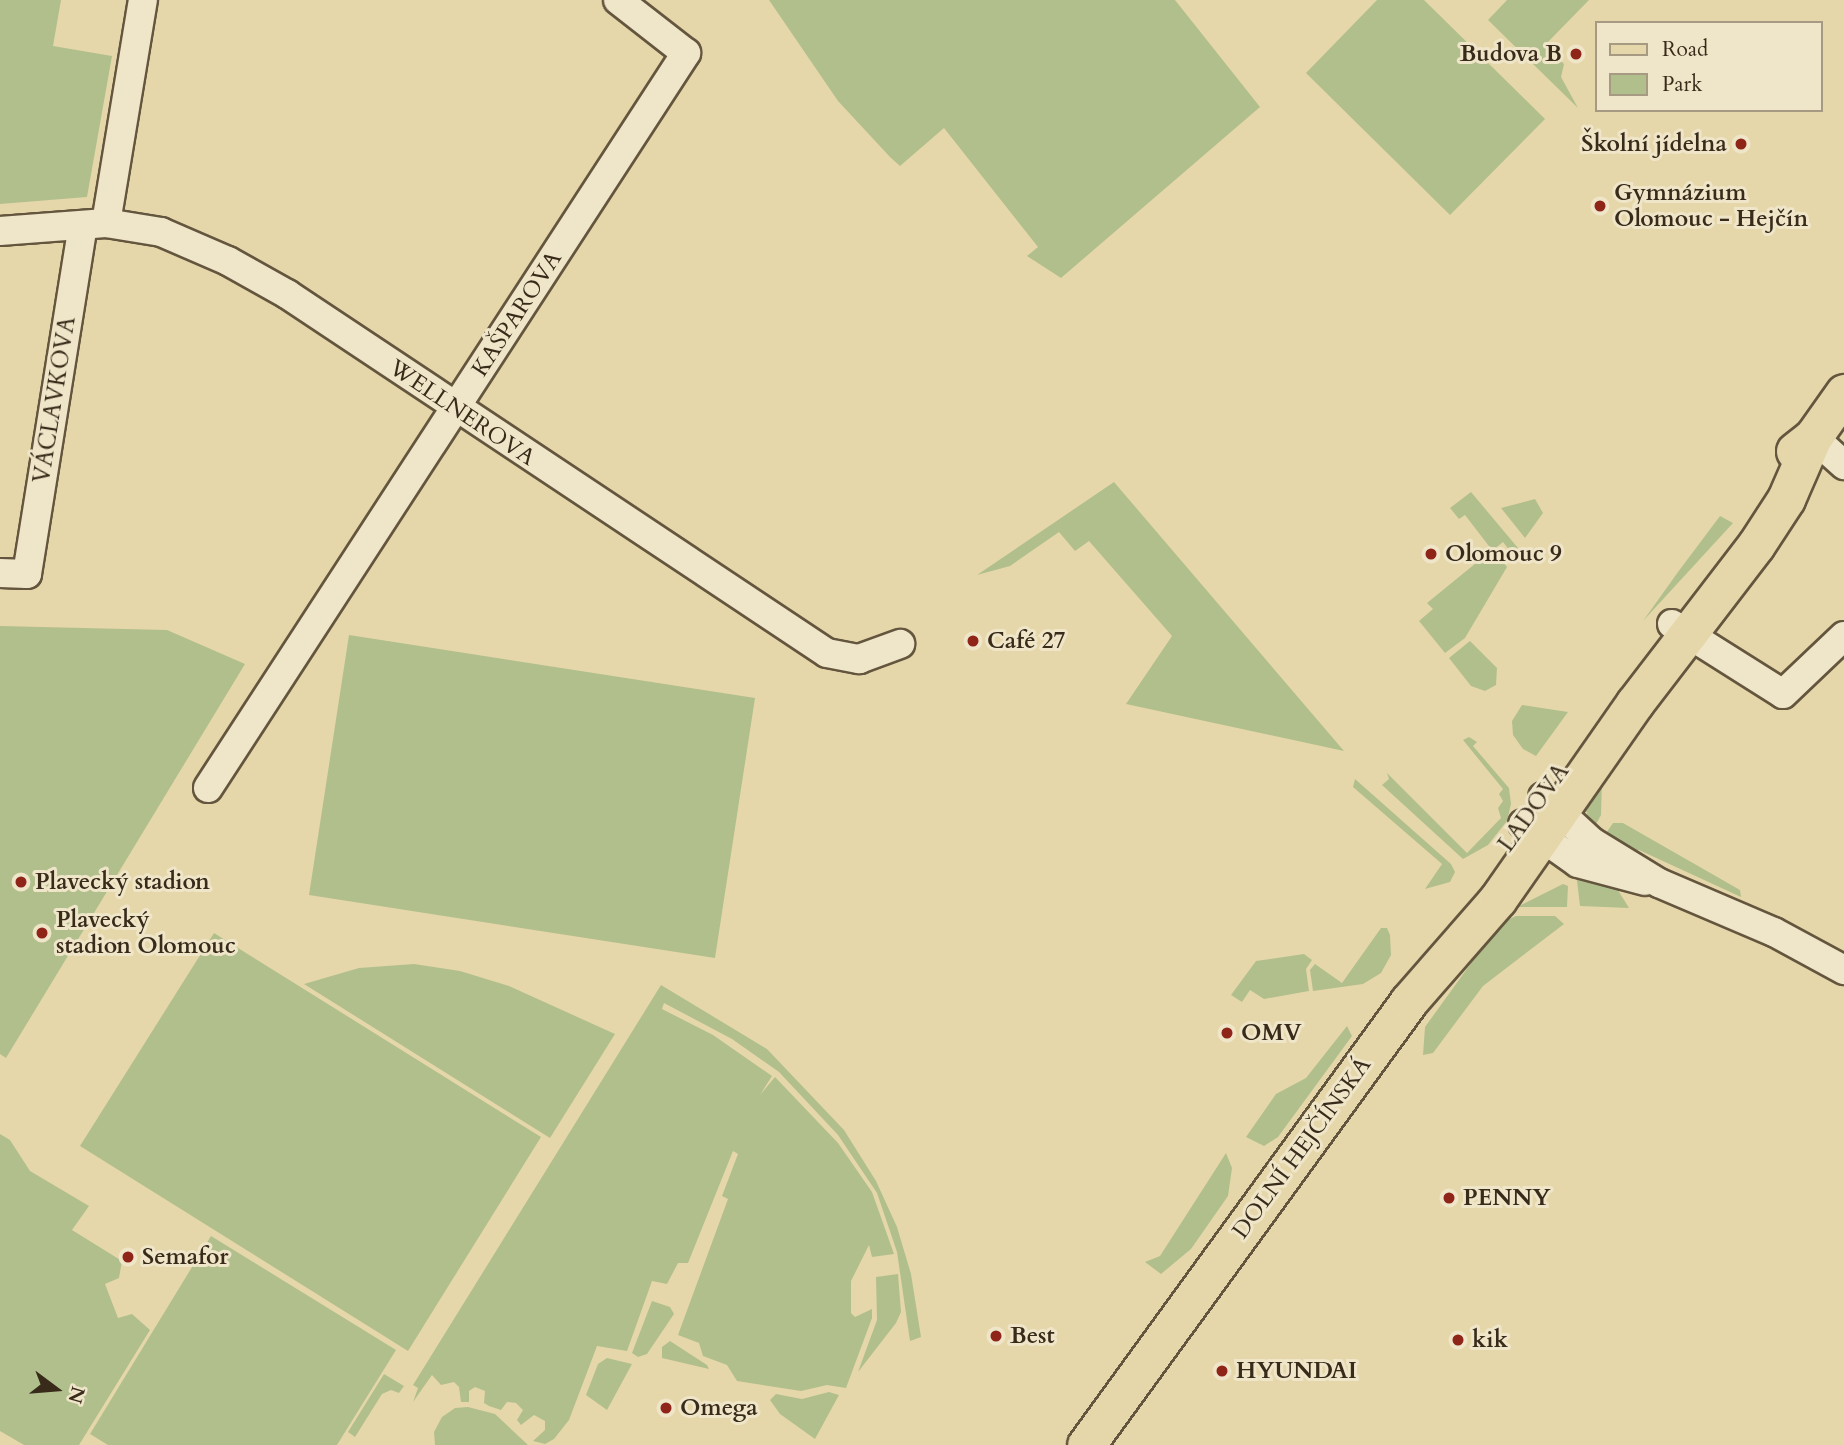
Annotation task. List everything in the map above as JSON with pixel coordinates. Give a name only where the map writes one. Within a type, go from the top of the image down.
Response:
[{"type":"main road","name":"LADOVA","points":[[1539,826],[1680,629],[1779,512],[1813,436],[1844,393]]},
{"type":"main road","name":"DOLNÍ HEJČÍNSKÁ","points":[[1086,1445],[1409,1001],[1492,908],[1539,826]]},
{"type":"street","name":"VÁCLAVKOVA","points":[[13,574],[143,0]]},
{"type":"street","name":"KAŠPAROVA","points":[[208,788],[686,53],[618,0]]},
{"type":"street","name":"WELLNEROVA","points":[[0,231],[94,224],[161,232],[228,261],[287,294],[454,410],[827,653],[859,659],[900,644]]},
{"type":"street","points":[[1813,436],[1844,465]]},
{"type":"street","points":[[1680,629],[1783,694],[1844,636]]},
{"type":"street","points":[[1539,826],[1578,863],[1658,883],[1774,932],[1844,970]]},
{"type":"green space","points":[[0,0],[61,0],[53,46],[112,56],[87,197],[0,204]]},
{"type":"green space","points":[[769,0],[1175,0],[1260,107],[1061,278],[1027,256],[1038,247],[944,128],[900,166],[890,157],[838,101]]},
{"type":"green space","points":[[1377,0],[1424,0],[1545,119],[1450,215],[1306,73]]},
{"type":"green space","points":[[1507,0],[1589,0],[1545,45],[1564,64],[1561,77],[1578,108],[1488,20]]},
{"type":"green space","points":[[1114,482],[1344,751],[1126,704],[1172,636],[1089,541],[1075,551],[1059,532],[1010,566],[977,575]]},
{"type":"green space","points":[[1471,492],[1518,548],[1514,556],[1503,542],[1493,550],[1507,567],[1465,638],[1445,653],[1419,621],[1433,609],[1427,603],[1492,550],[1465,515],[1459,519],[1450,508]]},
{"type":"green space","points":[[1535,499],[1543,513],[1525,538],[1501,508]]},
{"type":"green space","points":[[1720,516],[1733,523],[1643,621],[1678,572]]},
{"type":"green space","name":"Plavecký stadion Olomouc","points":[[0,626],[167,630],[245,664],[6,1058],[0,1054]]},
{"type":"green space","points":[[349,635],[755,698],[715,958],[309,895]]},
{"type":"green space","points":[[1470,641],[1497,668],[1496,685],[1485,691],[1471,686],[1449,658]]},
{"type":"green space","points":[[1522,705],[1568,712],[1536,756],[1523,749],[1513,735],[1512,721]]},
{"type":"green space","points":[[1469,737],[1477,742],[1473,746],[1509,788],[1511,804],[1507,821],[1488,845],[1463,859],[1382,785],[1389,779],[1387,773],[1467,853],[1501,818],[1498,808],[1503,801],[1499,794],[1503,789],[1463,740]]},
{"type":"green space","points":[[1355,779],[1451,864],[1455,872],[1450,882],[1425,889],[1442,864],[1353,787]]},
{"type":"green space","points":[[1602,780],[1601,815],[1592,832],[1584,803]]},
{"type":"green space","points":[[1613,823],[1623,823],[1740,890],[1741,897],[1639,850],[1631,852],[1602,839]]},
{"type":"green space","points":[[1576,872],[1616,887],[1629,908],[1580,906]]},
{"type":"green space","points":[[1563,884],[1568,886],[1567,907],[1517,907]]},
{"type":"green space","points":[[1516,916],[1555,916],[1564,924],[1483,986],[1433,1053],[1423,1055],[1425,1027],[1500,923]]},
{"type":"green space","points":[[1381,928],[1387,928],[1390,935],[1391,955],[1381,973],[1363,984],[1313,991],[1310,970],[1315,964],[1342,983]]},
{"type":"green space","points":[[214,933],[541,1137],[408,1351],[80,1146]]},
{"type":"green space","points":[[1304,954],[1312,960],[1306,969],[1309,991],[1264,999],[1250,990],[1242,1002],[1231,995],[1256,961]]},
{"type":"green space","points":[[414,964],[460,971],[509,986],[615,1034],[550,1138],[304,984],[359,968]]},
{"type":"green space","points":[[661,985],[767,1049],[844,1130],[876,1181],[897,1227],[911,1274],[921,1337],[910,1341],[897,1252],[877,1193],[838,1135],[779,1072],[732,1039],[664,1003],[662,1009],[713,1035],[772,1076],[760,1095],[775,1077],[838,1143],[872,1192],[894,1254],[872,1257],[869,1245],[851,1281],[851,1313],[855,1317],[872,1309],[872,1318],[846,1388],[827,1385],[801,1391],[737,1381],[727,1365],[703,1356],[699,1343],[678,1335],[728,1199],[722,1196],[738,1154],[733,1151],[688,1263],[678,1263],[667,1284],[652,1281],[627,1351],[597,1346],[569,1420],[554,1439],[545,1444],[533,1441],[545,1430],[545,1421],[534,1415],[521,1425],[517,1420],[523,1410],[516,1403],[507,1402],[501,1410],[489,1406],[484,1403],[485,1391],[475,1387],[469,1391],[469,1402],[461,1402],[459,1387],[454,1382],[441,1385],[432,1375],[413,1402],[418,1388],[413,1385]]},
{"type":"green space","points":[[1347,1026],[1352,1036],[1278,1137],[1264,1146],[1246,1137],[1276,1094],[1306,1078]]},
{"type":"green space","points":[[0,1134],[10,1140],[30,1171],[89,1206],[72,1230],[122,1261],[119,1278],[105,1284],[118,1318],[132,1314],[150,1330],[79,1445],[24,1445],[0,1431]]},
{"type":"green space","points":[[1226,1153],[1232,1168],[1228,1196],[1191,1249],[1161,1274],[1145,1262],[1160,1256]]},
{"type":"green space","points":[[211,1236],[396,1350],[337,1445],[108,1445],[90,1434]]},
{"type":"green space","points":[[898,1274],[901,1312],[896,1323],[858,1372],[877,1320],[876,1277]]},
{"type":"green space","points":[[652,1301],[670,1307],[674,1314],[647,1354],[638,1357],[632,1353]]},
{"type":"green space","points":[[670,1341],[709,1369],[662,1358],[662,1347]]},
{"type":"green space","points":[[607,1358],[632,1364],[607,1410],[586,1395],[598,1364]]},
{"type":"green space","points":[[384,1374],[404,1386],[399,1393],[391,1390],[382,1394],[355,1437],[348,1432]]},
{"type":"green space","points":[[829,1392],[839,1395],[815,1439],[780,1414],[770,1400],[776,1394],[802,1399]]},
{"type":"green space","points":[[468,1407],[495,1414],[528,1445],[435,1445],[434,1432],[442,1417],[455,1408]]},
{"type":"place","name":"Budova B","points":[[1576,54]]},
{"type":"place","name":"Školní jídelna","points":[[1741,144]]},
{"type":"place","name":"Gymnázium Olomouc - Hejčín","points":[[1600,206]]},
{"type":"place","name":"Olomouc 9","points":[[1431,554]]},
{"type":"place","name":"Café 27","points":[[973,641]]},
{"type":"place","name":"Plavecký stadion","points":[[21,882]]},
{"type":"place","name":"Plavecký stadion Olomouc","points":[[42,933]]},
{"type":"place","name":"OMV","points":[[1227,1033]]},
{"type":"place","name":"PENNY","points":[[1449,1198]]},
{"type":"place","name":"Semafor","points":[[128,1257]]},
{"type":"place","name":"Best","points":[[996,1336]]},
{"type":"place","name":"kik","points":[[1458,1340]]},
{"type":"place","name":"HYUNDAI","points":[[1222,1371]]},
{"type":"place","name":"Omega","points":[[666,1408]]}]
